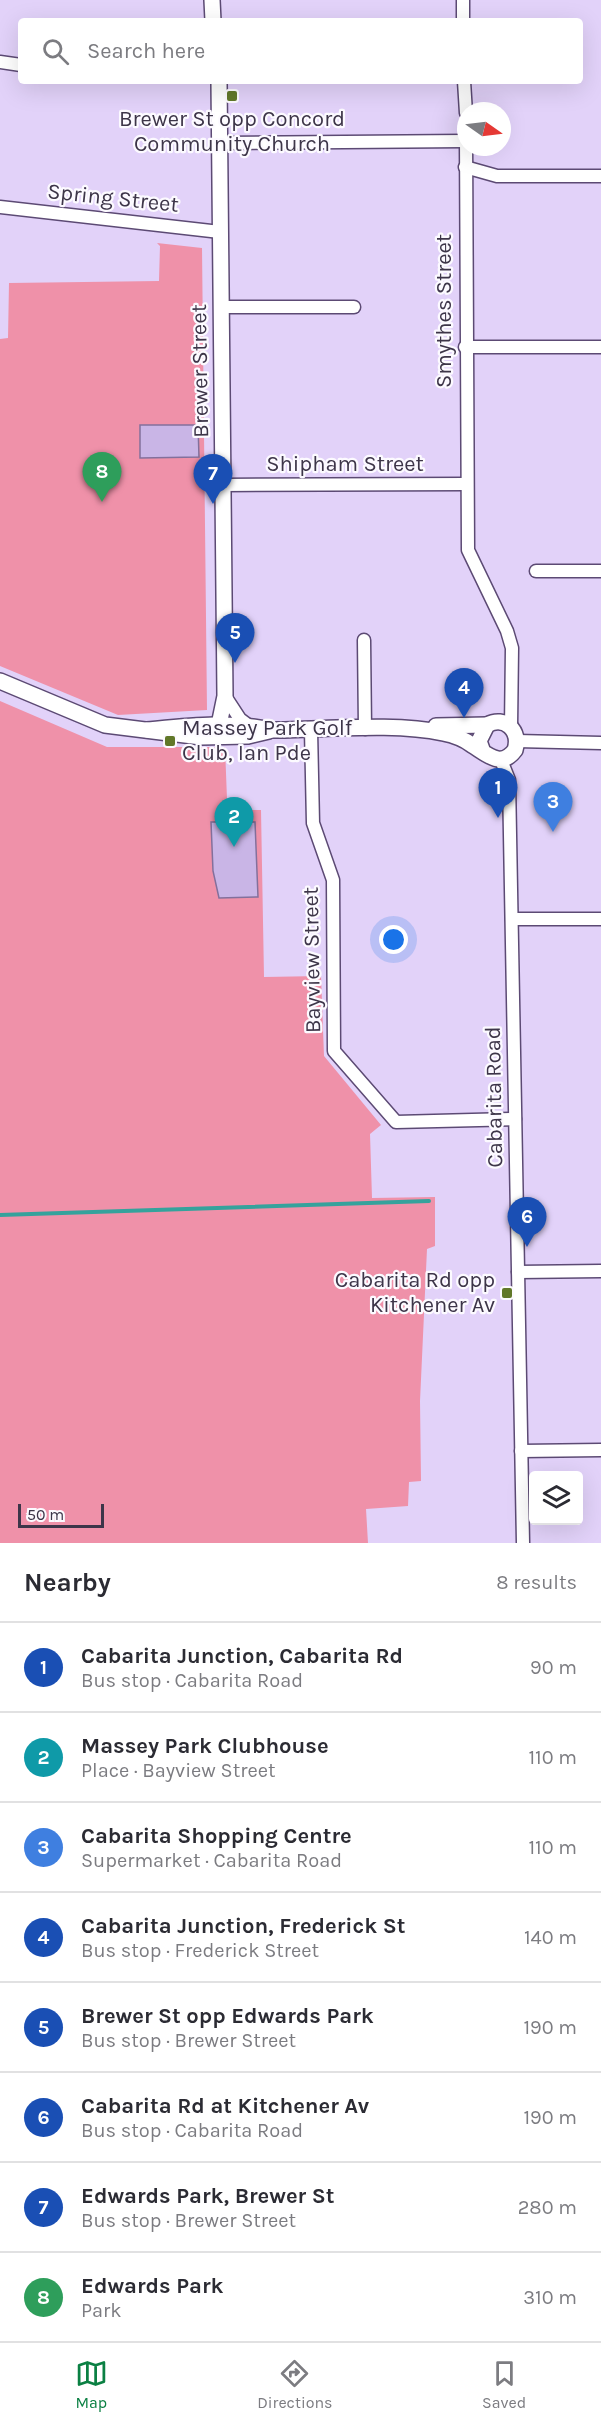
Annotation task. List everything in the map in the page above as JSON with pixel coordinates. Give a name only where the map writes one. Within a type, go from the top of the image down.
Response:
[{"type":"main road","points":[[213,0],[213,18]]},
{"type":"main road","name":"Brewer Street","points":[[219,84],[225,696],[219,725]]},
{"type":"main road","points":[[0,681],[105,725],[201,737],[243,731],[424,729],[459,738],[491,759],[501,760],[512,753],[514,734],[501,722],[487,725],[439,725],[424,729]]},
{"type":"main road","points":[[147,730],[219,725],[243,731]]},
{"type":"main road","points":[[483,752],[479,741],[487,725]]},
{"type":"street","points":[[463,0],[463,18]]},
{"type":"street","points":[[0,62],[18,65]]},
{"type":"street","points":[[464,84],[465,102]]},
{"type":"street","points":[[219,143],[457,139]]},
{"type":"street","name":"Smythes Street","points":[[465,156],[466,484]]},
{"type":"street","points":[[465,167],[497,176],[601,176]]},
{"type":"street","points":[[465,185],[497,176]]},
{"type":"street","name":"Spring Street","points":[[0,207],[220,232]]},
{"type":"street","points":[[221,307],[354,307]]},
{"type":"street","points":[[465,347],[601,347]]},
{"type":"street","points":[[466,484],[468,549],[507,631],[512,648],[514,734],[601,743]]},
{"type":"street","name":"Shipham Street","points":[[223,485],[466,484]]},
{"type":"street","points":[[536,571],[601,570]]},
{"type":"street","points":[[364,640],[365,729]]},
{"type":"street","points":[[225,696],[240,719],[243,731]]},
{"type":"street","name":"Bayview Street","points":[[311,730],[313,823],[333,880],[334,1052],[396,1122],[515,1119]]},
{"type":"street","name":"Cabarita Road","points":[[501,760],[509,780],[513,919],[522,1543]]},
{"type":"street","points":[[513,919],[601,918]]},
{"type":"street","points":[[518,1272],[601,1271]]},
{"type":"street","points":[[521,1451],[601,1450]]},
{"type":"shaded area","points":[[157,243],[202,248],[207,710],[118,715],[0,666],[0,339],[8,338],[9,283],[159,281],[160,246]]},
{"type":"shaded area","points":[[0,701],[107,747],[225,747],[227,799],[239,810],[261,810],[264,977],[321,976],[324,1056],[381,1125],[370,1134],[372,1198],[435,1197],[435,1246],[427,1249],[420,1401],[421,1481],[409,1482],[408,1506],[366,1509],[368,1543],[0,1543]]},
{"type":"building","points":[[140,425],[198,425],[199,457],[140,458]]},
{"type":"building","points":[[211,822],[255,822],[258,897],[219,898],[213,871]]},
{"type":"waterway","points":[[0,1215],[429,1201]]},
{"type":"place","name":"Brewer St opp Concord Community Church","points":[[232,96]]},
{"type":"place","name":"Edwards Park","points":[[102,502]]},
{"type":"place","name":"Edwards Park, Brewer St","points":[[213,504]]},
{"type":"place","name":"Brewer St opp Edwards Park","points":[[235,663]]},
{"type":"place","name":"Cabarita Junction, Frederick St","points":[[464,718]]},
{"type":"place","name":"Massey Park Golf Club, Ian Pde","points":[[170,741]]},
{"type":"place","name":"Cabarita Junction, Cabarita Rd","points":[[498,818]]},
{"type":"place","name":"Cabarita Shopping Centre","points":[[553,832]]},
{"type":"place","name":"Massey Park Clubhouse","points":[[234,847]]},
{"type":"place","name":"Cabarita Rd at Kitchener Av","points":[[527,1247]]},
{"type":"place","name":"Cabarita Rd opp Kitchener Av","points":[[507,1293]]}]
